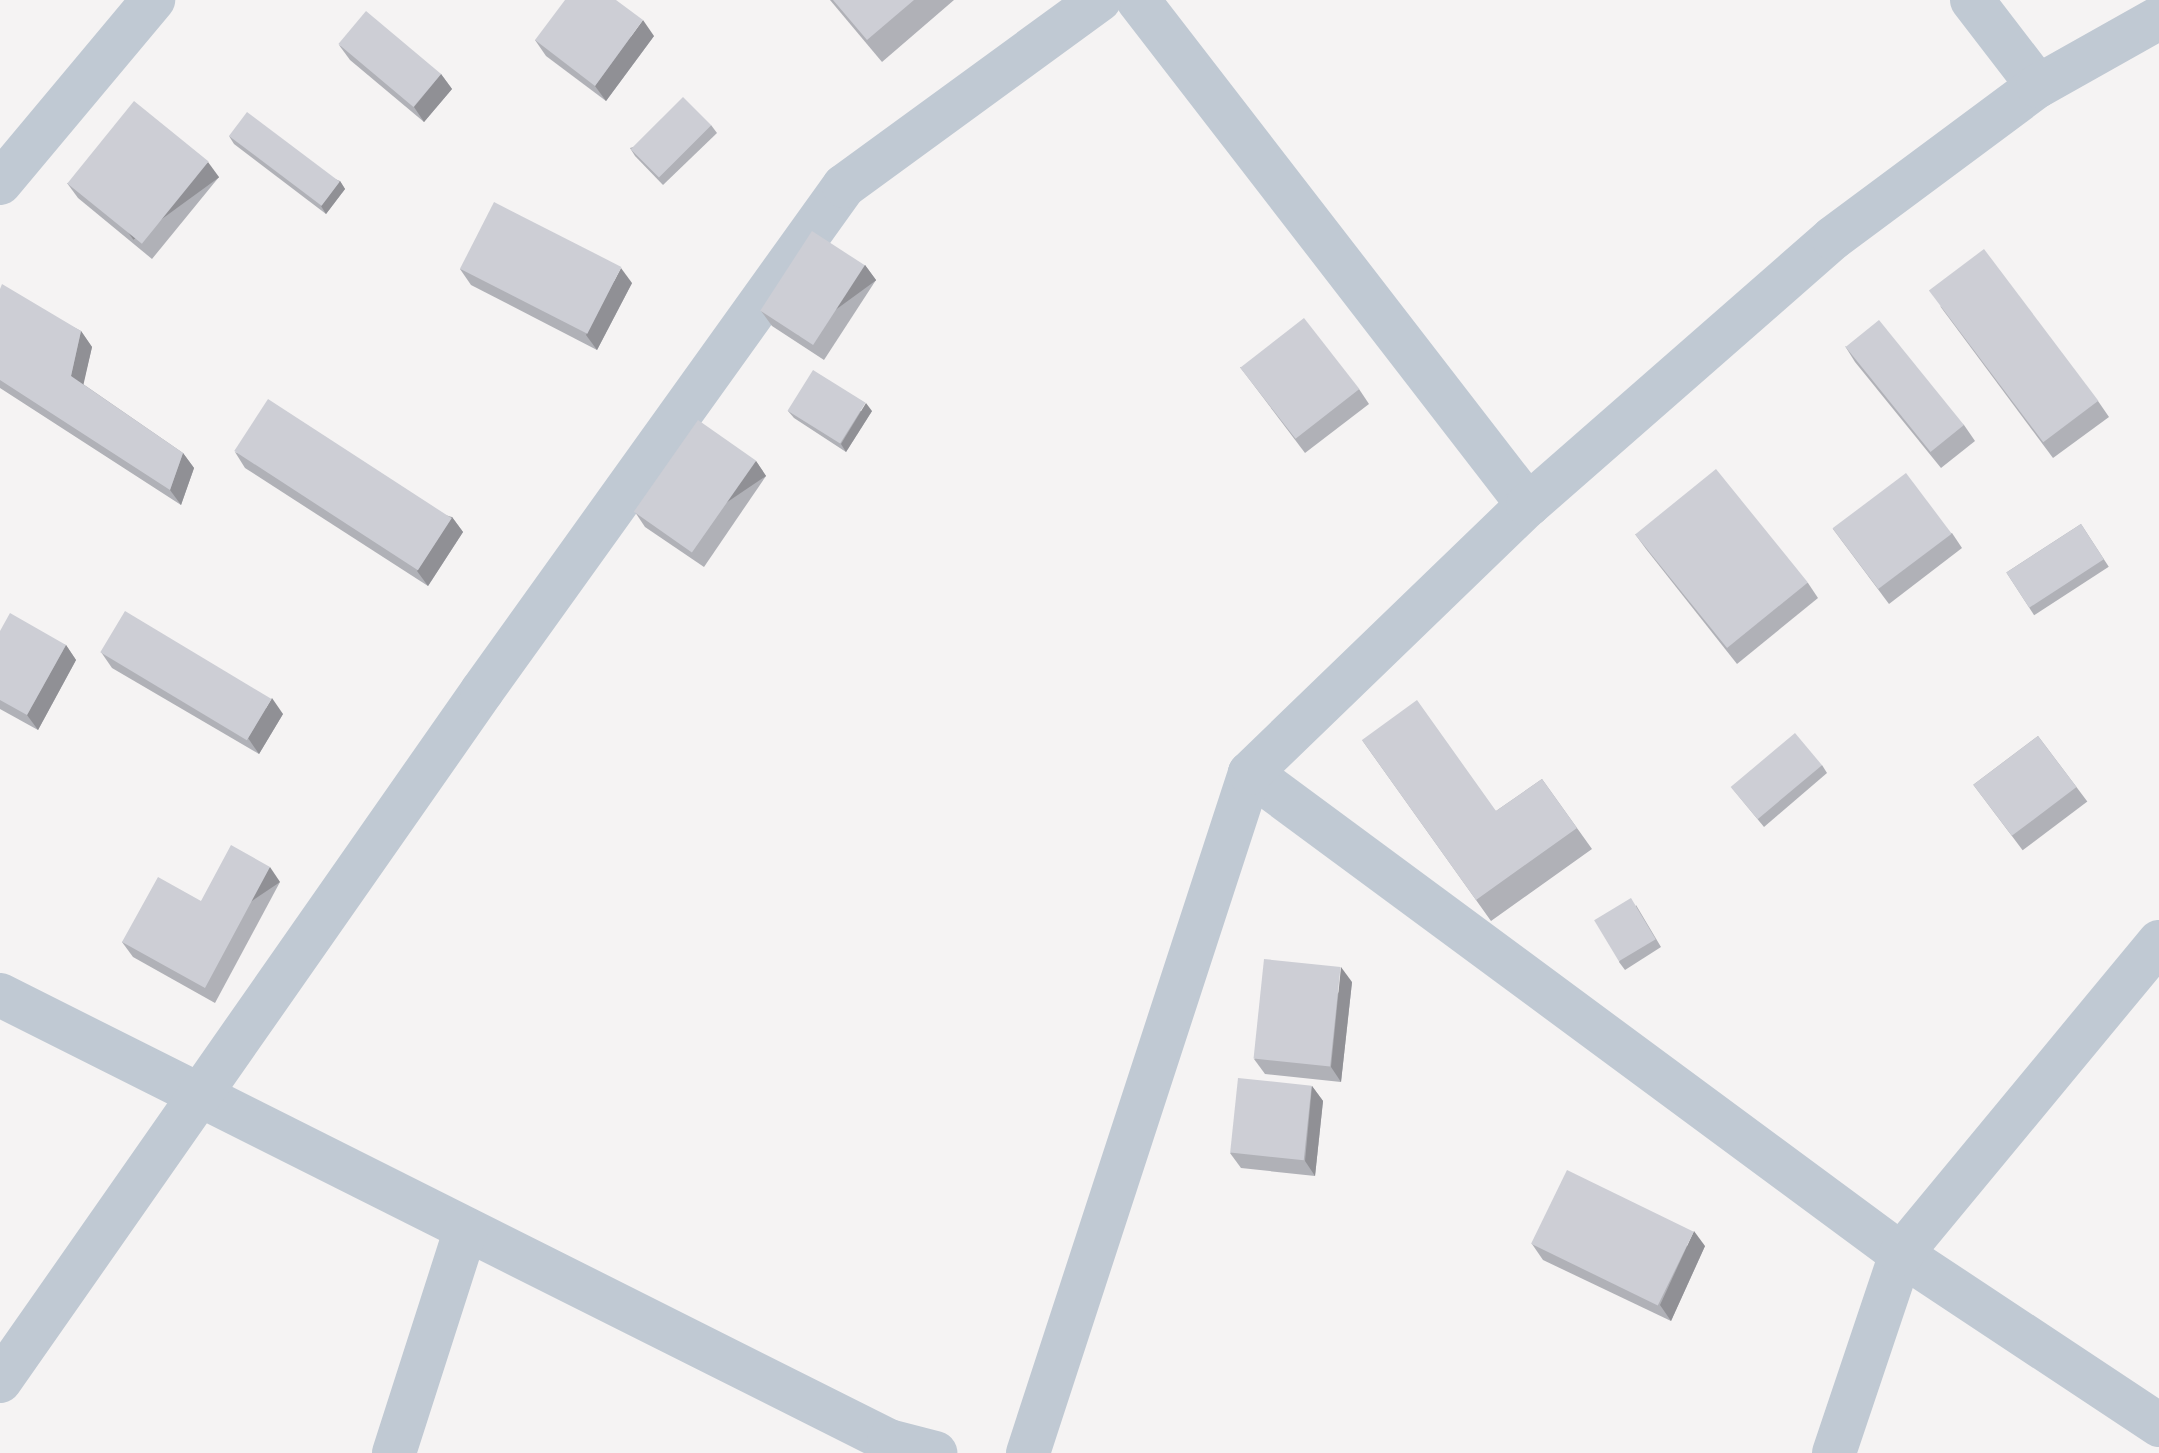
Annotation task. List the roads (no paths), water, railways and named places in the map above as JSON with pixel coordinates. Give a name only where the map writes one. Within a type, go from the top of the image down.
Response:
[{"type":"street","points":[[0,183],[153,0]]},
{"type":"street","points":[[0,1381],[198,1096],[844,186],[1099,0]]},
{"type":"street","points":[[1138,0],[1528,505]]},
{"type":"street","points":[[1972,0],[2038,86]]},
{"type":"street","points":[[1028,1453],[1250,773],[1528,505],[1833,238],[2038,86],[2159,18]]},
{"type":"street","points":[[1250,773],[1901,1254],[2159,1425]]},
{"type":"street","points":[[1834,1453],[1901,1254],[2159,942]]},
{"type":"street","points":[[0,995],[889,1441],[935,1453]]},
{"type":"street","points":[[394,1453],[466,1229]]}]
